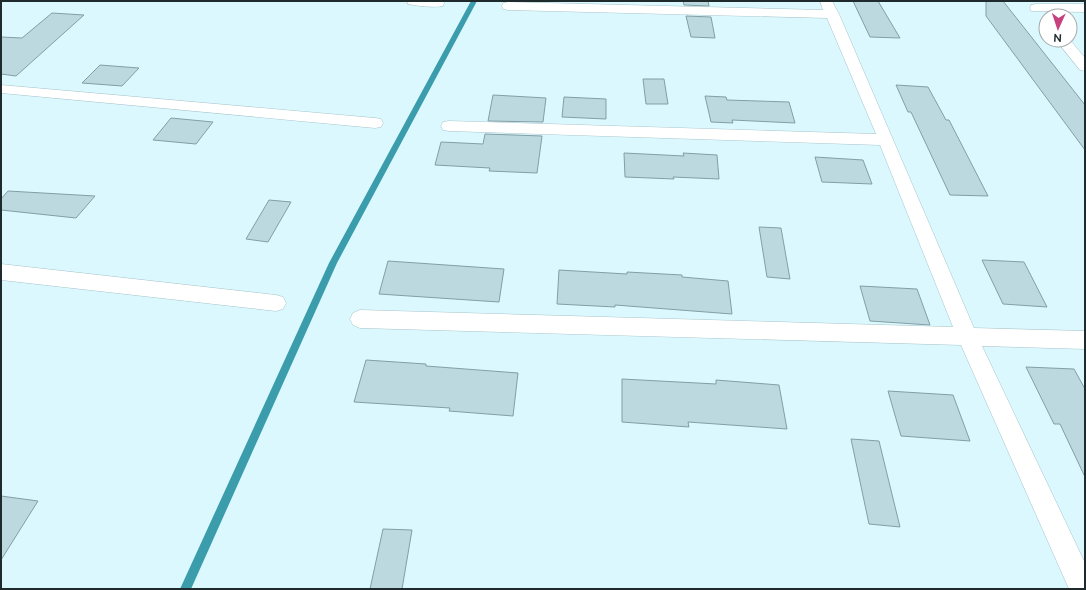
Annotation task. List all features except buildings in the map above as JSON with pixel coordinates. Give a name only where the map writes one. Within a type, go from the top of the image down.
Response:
[{"type":"street","points":[[413,1],[438,3]]},
{"type":"street","points":[[1033,4],[1085,8]]},
{"type":"street","points":[[508,6],[829,7],[968,338],[1083,589]]},
{"type":"street","points":[[1070,48],[1085,67]]},
{"type":"street","points":[[1,89],[375,123]]},
{"type":"street","points":[[449,126],[886,140]]},
{"type":"street","points":[[1,272],[276,303]]},
{"type":"street","points":[[360,319],[968,338],[1085,340]]},
{"type":"waterway","points":[[185,589],[333,263],[474,1]]}]
